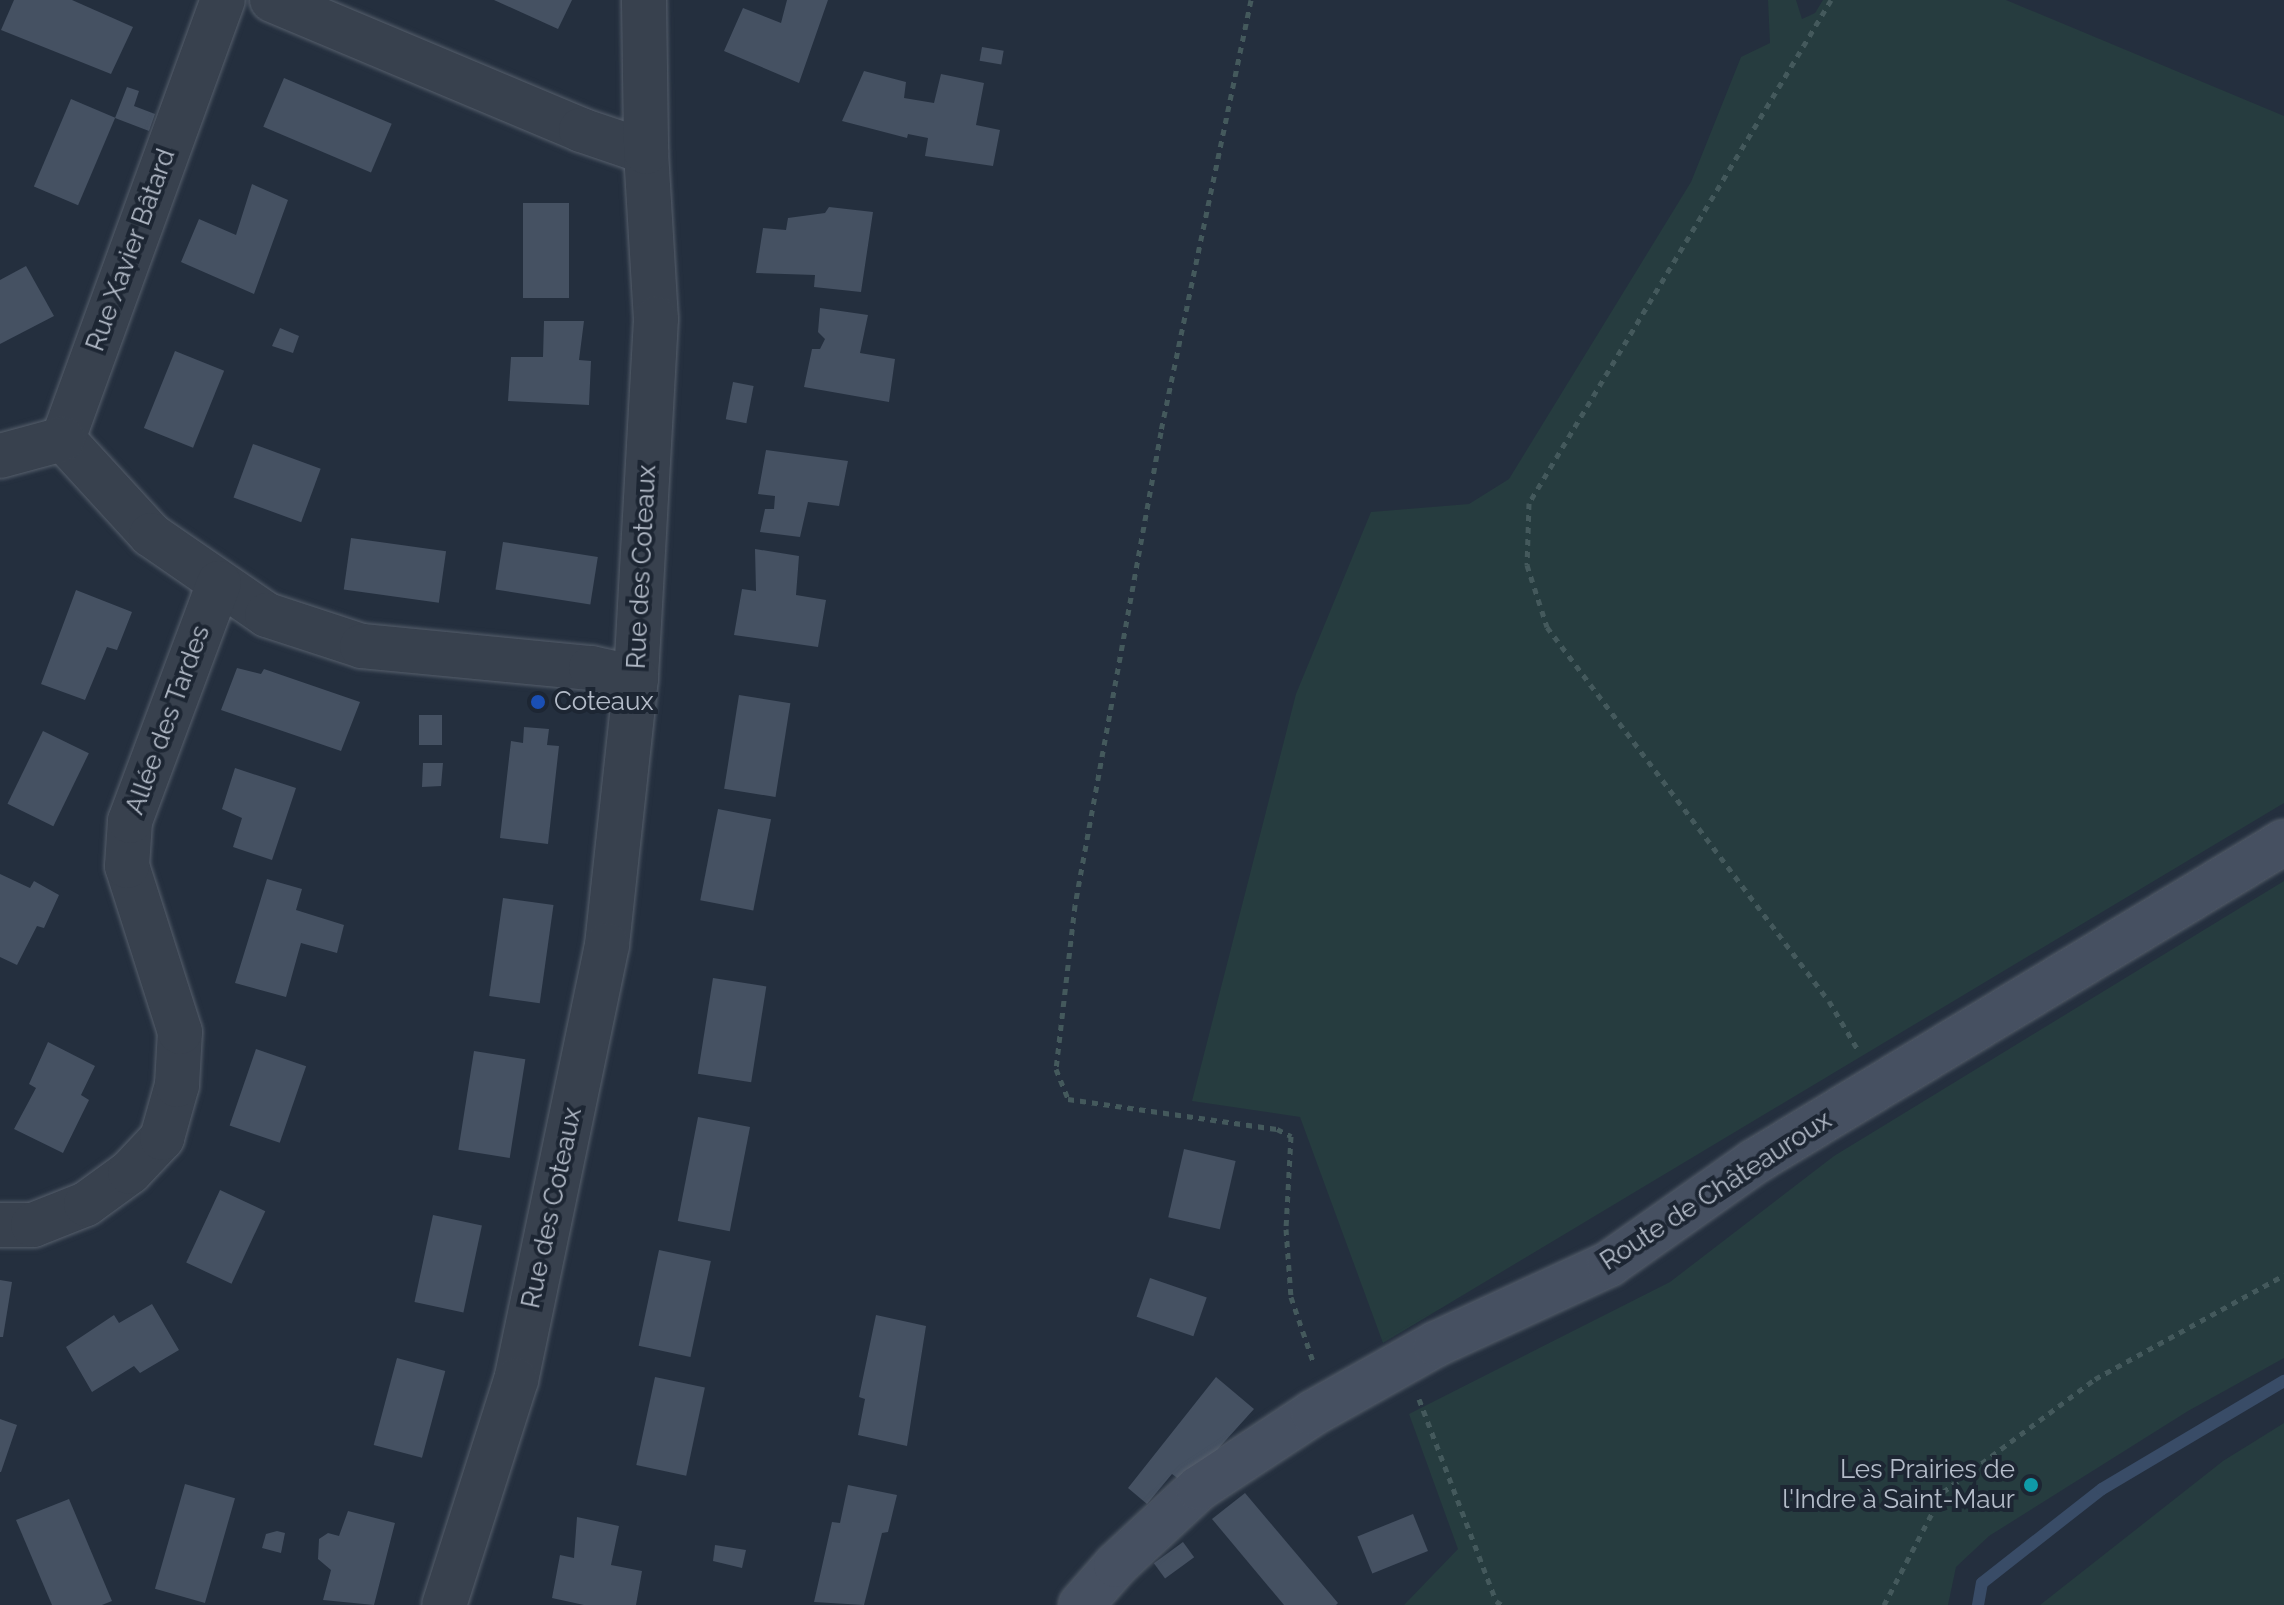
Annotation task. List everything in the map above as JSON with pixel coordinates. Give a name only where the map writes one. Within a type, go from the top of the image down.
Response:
[{"type":"street","name":"Rue Xavier Bâtard","points":[[63,439],[223,0]]},
{"type":"street","points":[[272,0],[581,130],[646,152]]},
{"type":"street","name":"Rue des Coteaux","points":[[444,1605],[516,1380],[604,960],[636,678],[656,319],[646,152],[644,0]]},
{"type":"street","points":[[0,456],[63,439],[151,535],[267,615],[362,646],[591,668],[636,678]]},
{"type":"street","name":"Allée des Tardes","points":[[0,1225],[33,1225],[86,1204],[130,1172],[162,1138],[177,1085],[180,1032],[127,866],[130,821],[219,583]]},
{"type":"street","name":"Route de Châteauroux","points":[[1081,1605],[1199,1488],[1327,1405],[1405,1362],[1609,1264],[1754,1162],[2284,842]]},
{"type":"path","points":[[1251,0],[1161,432],[1075,905],[1056,1069],[1068,1099],[1277,1129],[1291,1136],[1286,1229],[1291,1297],[1327,1405]]},
{"type":"path","points":[[1831,0],[1529,503],[1527,565],[1547,627],[1829,1001],[1880,1087]]},
{"type":"path","points":[[1884,1605],[1943,1492],[2095,1379],[2284,1275]]},
{"type":"path","points":[[1405,1362],[1496,1601],[1502,1605]]},
{"type":"green space","points":[[1768,0],[1796,0],[1802,19],[1815,13],[1823,0],[2006,0],[2284,116],[2284,803],[1383,1343],[1300,1117],[1192,1101],[1296,694],[1371,512],[1469,504],[1509,479],[1691,182],[1741,57],[1770,43]]},
{"type":"green space","points":[[2284,881],[2284,1358],[2188,1411],[1989,1536],[1956,1567],[1948,1605],[1404,1605],[1458,1549],[1409,1414],[1670,1282],[1834,1156]]},
{"type":"green space","points":[[2284,1423],[2284,1605],[2040,1605],[2223,1461]]},
{"type":"building","points":[[14,0],[72,0],[133,27],[111,74],[1,30]]},
{"type":"building","points":[[494,0],[572,0],[558,29]]},
{"type":"building","points":[[787,0],[828,0],[799,83],[724,51],[743,8],[781,23]]},
{"type":"building","points":[[982,47],[1004,51],[1001,65],[980,61]]},
{"type":"building","points":[[864,71],[906,82],[904,98],[934,103],[941,74],[984,83],[976,125],[1000,130],[993,166],[925,156],[928,138],[908,134],[907,138],[842,121]]},
{"type":"building","points":[[284,78],[392,124],[371,173],[263,127]]},
{"type":"building","points":[[127,87],[139,91],[134,106],[155,114],[149,131],[115,118]]},
{"type":"building","points":[[71,99],[115,118],[78,205],[34,186]]},
{"type":"building","points":[[252,184],[288,200],[254,294],[181,262],[199,219],[236,235]]},
{"type":"building","points":[[523,203],[569,203],[569,298],[523,298]]},
{"type":"building","points":[[829,207],[873,212],[861,292],[814,287],[815,275],[756,273],[763,228],[786,230],[788,218],[825,213]]},
{"type":"building","points":[[26,266],[54,316],[0,344],[0,280]]},
{"type":"building","points":[[820,308],[868,315],[860,353],[895,359],[889,402],[804,387],[812,349],[820,349],[825,339],[818,332]]},
{"type":"building","points":[[544,321],[584,321],[579,360],[591,361],[589,405],[508,401],[511,357],[543,357]]},
{"type":"building","points":[[280,328],[299,336],[293,353],[272,346]]},
{"type":"building","points":[[175,351],[224,371],[193,448],[144,428]]},
{"type":"building","points":[[733,382],[754,386],[746,423],[726,419]]},
{"type":"building","points":[[253,444],[321,469],[301,522],[234,498]]},
{"type":"building","points":[[766,450],[848,461],[839,506],[808,502],[800,537],[760,532],[765,509],[774,509],[775,496],[758,494]]},
{"type":"building","points":[[351,538],[446,551],[439,603],[344,589]]},
{"type":"building","points":[[503,542],[598,557],[590,604],[495,589]]},
{"type":"building","points":[[755,549],[799,556],[796,595],[826,600],[818,647],[734,635],[742,589],[756,591]]},
{"type":"building","points":[[76,590],[132,612],[117,650],[107,647],[85,700],[41,684]]},
{"type":"building","points":[[237,668],[261,674],[264,669],[360,702],[341,751],[221,710]]},
{"type":"building","points":[[739,695],[790,703],[775,797],[724,789]]},
{"type":"building","points":[[419,715],[442,715],[442,745],[419,745]]},
{"type":"building","points":[[524,727],[549,729],[547,745],[559,746],[548,844],[500,838],[511,741],[523,743]]},
{"type":"building","points":[[43,731],[89,753],[53,826],[7,804]]},
{"type":"building","points":[[423,763],[443,763],[441,786],[422,787]]},
{"type":"building","points":[[235,768],[296,788],[272,860],[233,847],[242,818],[222,809]]},
{"type":"building","points":[[718,809],[771,819],[753,911],[700,900]]},
{"type":"building","points":[[0,874],[30,888],[34,881],[59,895],[44,928],[37,926],[17,965],[0,957]]},
{"type":"building","points":[[267,879],[302,889],[296,910],[344,925],[337,953],[301,943],[286,997],[235,983]]},
{"type":"building","points":[[503,898],[554,905],[540,1003],[489,996]]},
{"type":"building","points":[[713,978],[766,986],[751,1082],[698,1074]]},
{"type":"building","points":[[48,1042],[95,1066],[81,1095],[89,1100],[63,1153],[14,1129],[36,1088],[29,1084]]},
{"type":"building","points":[[256,1049],[306,1066],[280,1143],[230,1126]]},
{"type":"building","points":[[474,1051],[525,1059],[510,1158],[458,1150]]},
{"type":"building","points":[[698,1117],[750,1127],[730,1231],[678,1221]]},
{"type":"building","points":[[1184,1149],[1236,1161],[1220,1229],[1168,1217]]},
{"type":"building","points":[[220,1190],[265,1211],[232,1284],[186,1263]]},
{"type":"building","points":[[433,1215],[482,1225],[463,1312],[414,1302]]},
{"type":"building","points":[[659,1250],[711,1261],[690,1357],[639,1346]]},
{"type":"building","points":[[1150,1278],[1207,1298],[1193,1336],[1137,1317]]},
{"type":"building","points":[[0,1280],[12,1282],[3,1337],[0,1337]]},
{"type":"building","points":[[152,1304],[179,1350],[140,1373],[134,1366],[92,1392],[66,1347],[114,1315],[119,1323]]},
{"type":"building","points":[[876,1315],[926,1326],[907,1446],[858,1435],[865,1399],[859,1397]]},
{"type":"building","points":[[397,1358],[445,1371],[422,1458],[374,1445]]},
{"type":"building","points":[[655,1377],[705,1388],[686,1476],[636,1465]]},
{"type":"building","points":[[1216,1377],[1254,1409],[1208,1460],[1180,1480],[1172,1474],[1147,1504],[1128,1488]]},
{"type":"building","points":[[0,1419],[17,1425],[1,1472],[0,1472]]},
{"type":"building","points":[[185,1484],[235,1498],[205,1603],[155,1589]]},
{"type":"building","points":[[848,1485],[897,1495],[888,1532],[882,1533],[864,1605],[814,1602],[832,1522],[840,1523]]},
{"type":"building","points":[[1245,1493],[1338,1603],[1336,1605],[1284,1605],[1212,1519]]},
{"type":"building","points":[[69,1499],[112,1601],[102,1605],[52,1605],[16,1520]]},
{"type":"building","points":[[348,1511],[395,1523],[374,1605],[323,1600],[331,1570],[318,1559],[319,1539],[328,1533],[339,1536]]},
{"type":"building","points":[[1413,1514],[1428,1551],[1372,1574],[1357,1536]]},
{"type":"building","points":[[577,1517],[619,1526],[611,1565],[642,1571],[636,1605],[584,1605],[552,1598],[560,1555],[574,1558]]},
{"type":"building","points":[[277,1531],[285,1533],[281,1553],[262,1548],[266,1534]]},
{"type":"building","points":[[1183,1542],[1194,1557],[1165,1579],[1154,1563]]},
{"type":"building","points":[[715,1545],[746,1550],[742,1568],[713,1561]]},
{"type":"waterway","points":[[1978,1605],[1982,1583],[2102,1489],[2284,1381]]},
{"type":"place","name":"Coteaux","points":[[538,702]]},
{"type":"place","name":"Les Prairies de l'Indre à Saint-Maur","points":[[2031,1485]]}]
